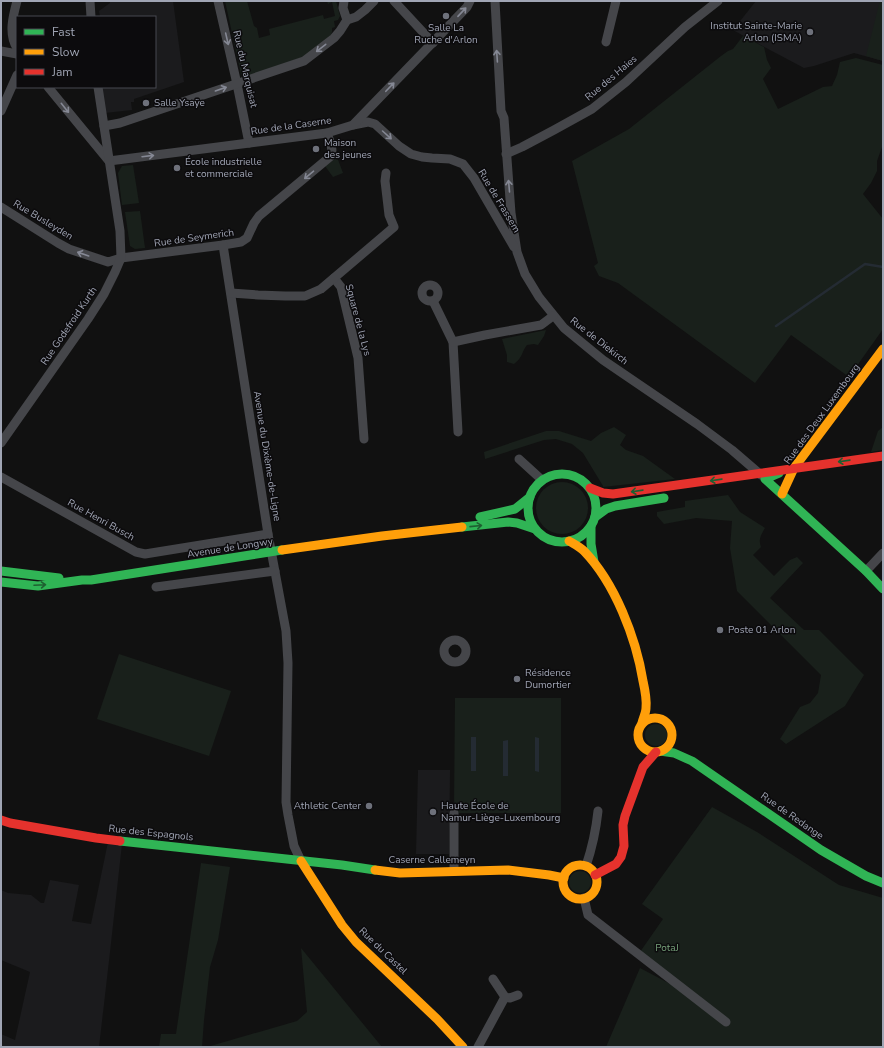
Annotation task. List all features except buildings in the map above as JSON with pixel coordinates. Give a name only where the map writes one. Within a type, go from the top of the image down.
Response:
[{"type":"main road","name":"Rue des Deux Luxembourg","points":[[782,494],[794,468],[883,349]]},
{"type":"main road","points":[[590,488],[603,493],[613,494],[883,456]]},
{"type":"main road","points":[[837,472],[883,465]]},
{"type":"main road","points":[[763,481],[794,468]]},
{"type":"main road","points":[[535,529],[530,519],[528,508],[530,497],[535,487],[542,480],[551,475],[562,473],[573,475],[583,480],[595,497],[596,507],[590,536],[590,546],[595,564]]},
{"type":"main road","points":[[763,481],[799,477]]},
{"type":"main road","name":"Rue de Diekirch","points":[[763,481],[782,494],[883,589]]},
{"type":"main road","points":[[382,536],[508,511],[515,509],[530,497]]},
{"type":"main road","points":[[382,536],[508,522],[517,523],[535,529],[550,540],[560,542],[569,541],[578,538],[585,533],[593,521],[606,509],[615,506],[669,497]]},
{"type":"main road","name":"Avenue de Longwy","points":[[1,571],[91,580],[382,536]]},
{"type":"main road","points":[[569,541],[583,550],[595,564],[607,582],[621,610],[632,637],[644,687],[646,710],[639,729],[639,741],[648,751],[658,751],[668,745],[672,735],[669,725],[653,708],[644,687]]},
{"type":"main road","name":"Avenue de Longwy","points":[[1,582],[38,586],[82,580]]},
{"type":"main road","points":[[642,723],[652,718],[663,720]]},
{"type":"main road","name":"Rue de Redange","points":[[672,735],[692,761]]},
{"type":"main road","points":[[595,875],[616,864],[621,857],[624,846],[623,825],[625,816],[643,767],[642,746]]},
{"type":"main road","points":[[643,767],[658,751]]},
{"type":"main road","name":"Rue de Redange","points":[[658,751],[674,753],[692,761],[821,850],[866,876],[883,883]]},
{"type":"main road","name":"Rue des Espagnols","points":[[1,820],[10,823],[96,838],[301,861]]},
{"type":"main road","name":"Caserne Callemeyn","points":[[301,861],[400,872],[508,870],[564,878]]},
{"type":"main road","name":"Rue du Castel","points":[[301,861],[342,924],[356,942],[438,1019],[463,1047]]},
{"type":"main road","points":[[575,866],[586,866],[592,869],[595,875],[597,880],[596,886],[594,892],[589,896],[577,899],[566,891],[564,878],[566,873],[575,866]]},
{"type":"street","points":[[16,47],[14,44],[12,32],[14,12],[17,1]]},
{"type":"street","points":[[90,1],[91,16]]},
{"type":"street","name":"Rue du Marquisat","points":[[218,1],[249,143]]},
{"type":"street","points":[[344,1],[344,8],[348,20]]},
{"type":"street","points":[[104,126],[120,123],[304,61],[334,38],[348,20],[356,17],[374,1]]},
{"type":"street","points":[[394,1],[433,43]]},
{"type":"street","name":"Rue de la Caserne","points":[[109,161],[327,133],[353,125],[467,7],[470,1]]},
{"type":"street","name":"Rue de Diekirch","points":[[494,1],[501,111],[504,118],[511,213],[517,252],[525,274],[539,297],[564,328],[603,360],[703,428],[732,450],[763,481]]},
{"type":"street","points":[[606,42],[616,1]]},
{"type":"street","name":"Rue des Haies","points":[[506,154],[548,134],[592,108],[626,82],[662,47],[718,1]]},
{"type":"street","points":[[1,51],[16,54]]},
{"type":"street","points":[[1,111],[16,77]]},
{"type":"street","points":[[49,88],[109,161]]},
{"type":"street","name":"Rue Godefroid Kurth","points":[[1,443],[88,319],[104,294],[121,258],[120,231],[98,88]]},
{"type":"street","name":"Rue de Frassem","points":[[353,125],[368,122],[375,124],[399,146],[411,154],[450,159],[463,164],[474,178],[517,252]]},
{"type":"street","name":"Rue de Seymerich","points":[[121,258],[241,242],[247,238],[259,216],[331,156],[332,149],[327,133]]},
{"type":"street","name":"Square de la Lys","points":[[231,292],[265,296],[305,296],[321,289],[394,227],[389,215],[385,181],[386,173]]},
{"type":"street","name":"Rue Busleyden","points":[[1,207],[69,249],[108,262],[121,258]]},
{"type":"street","points":[[496,217],[511,213]]},
{"type":"street","name":"Avenue du Dixième-de-Ligne","points":[[223,245],[274,568],[286,632],[288,663],[286,802],[294,846],[301,861]]},
{"type":"street","name":"Square de la Lys","points":[[334,278],[341,287],[358,358],[364,439]]},
{"type":"street","points":[[433,301],[453,342],[458,432]]},
{"type":"street","points":[[453,342],[541,325],[553,316]]},
{"type":"street","points":[[518,459],[542,480]]},
{"type":"street","name":"Rue Henri Busch","points":[[1,477],[140,553],[145,554],[269,535]]},
{"type":"street","points":[[866,572],[883,553]]},
{"type":"street","points":[[156,587],[274,568]]},
{"type":"street","points":[[586,866],[597,826],[598,811]]},
{"type":"street","points":[[454,813],[454,871]]},
{"type":"street","points":[[584,898],[588,915],[726,1022]]},
{"type":"street","points":[[493,979],[505,997],[510,998],[518,996]]},
{"type":"street","points":[[478,1047],[505,997]]},
{"type":"shaded area","points":[[110,1],[173,1],[184,82],[134,99],[134,102],[131,102],[132,110],[105,113],[102,88],[156,88],[156,16],[100,16],[99,11],[110,3]]},
{"type":"shaded area","name":"Institut Sainte-Marie Arlon (ISMA)","points":[[756,1],[883,1],[883,61],[854,53],[804,68],[733,30]]},
{"type":"shaded area","points":[[471,737],[476,737],[476,771],[471,771]]},
{"type":"shaded area","points":[[535,737],[539,738],[539,772],[535,771]]},
{"type":"shaded area","points":[[508,740],[508,776],[503,776],[503,741]]},
{"type":"shaded area","name":"Haute École de Namur-Liège-Luxembourg","points":[[418,770],[450,770],[449,854],[416,854]]},
{"type":"shaded area","points":[[108,842],[122,844],[99,1047],[1,1047],[1,1034],[15,1040],[30,972],[1,960],[1,890],[8,893],[31,895],[41,903],[44,903],[50,880],[79,885],[72,921],[91,924]]},
{"type":"green space","points":[[225,1],[247,1],[259,38],[270,35],[269,29],[323,15],[324,19],[335,16],[332,2],[328,4],[327,1],[336,1],[340,16],[338,20],[334,21],[335,27],[332,28],[331,35],[303,57],[248,77],[241,74]]},
{"type":"green space","points":[[880,1],[883,1],[883,61],[866,56]]},
{"type":"green space","points":[[743,36],[764,47],[767,60],[771,68],[763,79],[778,109],[823,87],[832,86],[837,75],[840,62],[856,58],[883,65],[883,144],[877,161],[877,171],[863,194],[883,219],[883,329],[849,377],[791,335],[755,383],[618,283],[599,276],[594,266],[598,263],[572,161],[629,129],[721,56],[733,49]]},
{"type":"green space","points":[[337,157],[343,173],[333,177],[325,166]]},
{"type":"green space","points":[[133,165],[139,203],[122,205],[118,173],[122,166]]},
{"type":"green space","points":[[140,211],[145,248],[135,249],[130,246],[125,212]]},
{"type":"green space","points":[[546,330],[538,345],[527,345],[517,362],[514,364],[507,362],[507,355],[502,339]]},
{"type":"green space","points":[[614,427],[626,435],[620,445],[626,450],[643,456],[675,479],[603,487],[583,453],[572,444],[556,439],[544,440],[485,459],[484,452],[546,431],[559,431],[591,441],[601,433]]},
{"type":"green space","points":[[883,427],[883,450],[871,452],[878,431]]},
{"type":"green space","points":[[557,482],[567,482],[581,489],[588,503],[588,513],[581,527],[567,534],[557,534],[547,530],[540,523],[536,513],[536,503],[540,493],[547,486]]},
{"type":"green space","points":[[728,495],[740,512],[765,528],[760,539],[761,547],[753,555],[774,576],[790,560],[797,557],[803,563],[770,598],[804,630],[819,630],[864,675],[845,706],[786,744],[780,739],[800,707],[810,703],[818,693],[821,675],[737,591],[730,548],[732,521],[696,518],[664,524],[657,516],[657,512],[685,507],[685,501]]},
{"type":"green space","points":[[119,654],[231,691],[209,756],[97,719]]},
{"type":"green space","points":[[455,698],[561,698],[561,813],[454,813]]},
{"type":"green space","points":[[656,724],[664,727],[667,735],[664,743],[656,746],[648,743],[645,735],[648,727]]},
{"type":"green space","name":"PotaJ","points":[[712,807],[757,832],[839,885],[883,898],[883,1047],[606,1047],[640,968],[710,1005],[640,952],[663,919],[642,904]]},
{"type":"green space","points":[[201,863],[230,867],[218,940],[210,967],[202,1047],[159,1047],[161,1034],[176,1034]]},
{"type":"green space","points":[[580,871],[588,874],[591,882],[588,890],[580,893],[572,890],[569,882],[572,874]]},
{"type":"green space","points":[[301,948],[382,1047],[207,1047],[297,1021],[307,1012]]},
{"type":"waterway","points":[[776,326],[865,264],[883,267]]},
{"type":"traffic: fast","points":[[779,473],[765,479],[866,571],[883,589]]},
{"type":"traffic: fast","points":[[562,474],[575,477],[586,484],[593,495],[596,508],[593,521],[586,532],[575,539],[562,542],[549,539],[538,532],[531,521],[528,508],[531,495],[538,484],[549,477],[562,474]]},
{"type":"traffic: fast","points":[[480,517],[515,509],[530,497]]},
{"type":"traffic: fast","points":[[595,517],[606,509],[615,506],[664,498]]},
{"type":"traffic: fast","points":[[462,527],[508,522],[517,523],[535,529]]},
{"type":"traffic: fast","points":[[591,526],[591,544],[594,562]]},
{"type":"traffic: fast","points":[[1,582],[38,586],[91,580],[282,550]]},
{"type":"traffic: fast","points":[[1,571],[59,578]]},
{"type":"traffic: fast","points":[[660,751],[674,753],[692,761],[821,850],[866,876],[883,883]]},
{"type":"traffic: fast","points":[[120,841],[342,865],[375,870]]},
{"type":"traffic: slow","points":[[782,494],[794,468],[883,349]]},
{"type":"traffic: slow","points":[[282,550],[382,536],[462,527]]},
{"type":"traffic: slow","points":[[569,541],[582,550],[595,564],[614,595],[629,629],[640,664],[645,691],[646,710],[642,723]]},
{"type":"traffic: slow","points":[[655,718],[667,723],[672,735],[667,747],[655,752],[643,747],[638,735],[643,723],[655,718]]},
{"type":"traffic: slow","points":[[301,861],[342,925],[356,942],[437,1019],[463,1047]]},
{"type":"traffic: slow","points":[[580,865],[592,870],[597,882],[592,894],[580,899],[568,894],[563,882],[568,870],[580,865]]},
{"type":"traffic: slow","points":[[375,870],[400,873],[508,870],[564,878]]},
{"type":"traffic: jam","points":[[590,488],[603,493],[613,494],[883,456]]},
{"type":"traffic: jam","points":[[595,875],[616,864],[621,857],[624,846],[623,825],[625,816],[643,767],[656,752]]},
{"type":"traffic: jam","points":[[1,820],[10,823],[120,841]]},
{"type":"place","name":"Salle La Ruche d'Arlon","points":[[446,16]]},
{"type":"place","name":"Institut Sainte-Marie Arlon (ISMA)","points":[[810,32]]},
{"type":"place","name":"Salle Ysaÿe","points":[[146,103]]},
{"type":"place","name":"Maison des jeunes","points":[[316,149]]},
{"type":"place","name":"École industrielle et commerciale","points":[[177,168]]},
{"type":"place","name":"Poste 01 Arlon","points":[[720,630]]},
{"type":"place","name":"Résidence Dumortier","points":[[517,679]]},
{"type":"place","name":"Athletic Center","points":[[369,806]]},
{"type":"place","name":"Haute École de Namur-Liège-Luxembourg","points":[[433,812]]}]
